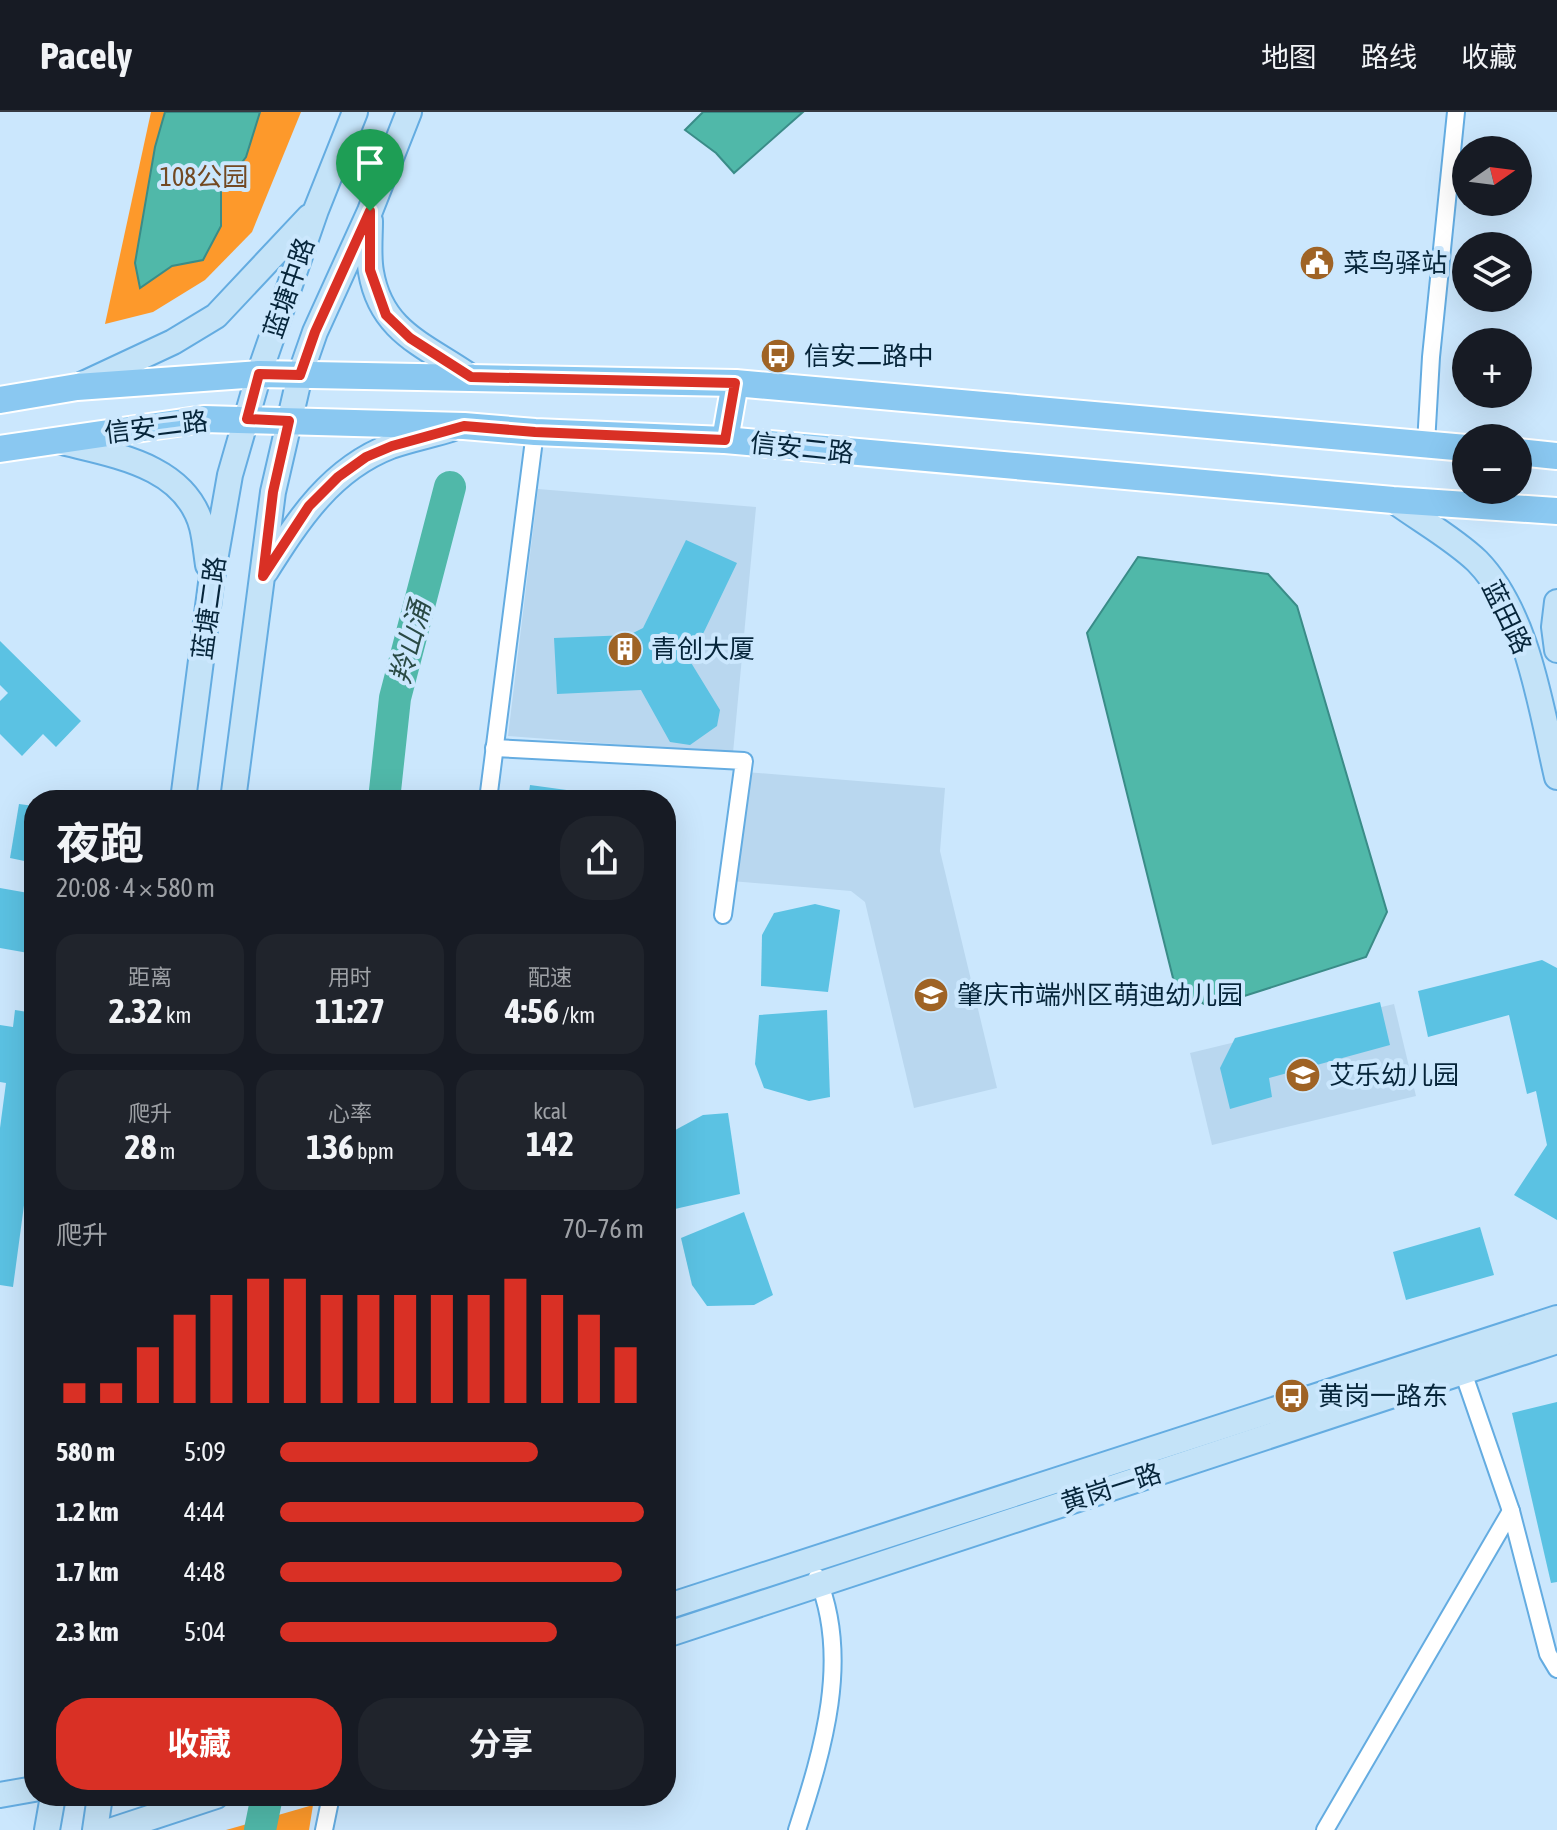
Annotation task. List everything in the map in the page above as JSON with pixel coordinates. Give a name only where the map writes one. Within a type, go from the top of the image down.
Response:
[{"type":"main road","name":"蓝塘中路","points":[[247,419],[259,374],[316,210],[355,112]]},
{"type":"main road","name":"蓝塘中路","points":[[289,421],[315,332],[370,211],[409,112]]},
{"type":"main road","points":[[77,387],[173,342],[216,316],[316,210]]},
{"type":"main road","points":[[370,211],[370,270],[386,315],[410,338],[471,377]]},
{"type":"main road","name":"信安二路","points":[[0,400],[77,387],[259,374],[735,383],[1452,447]]},
{"type":"main road","points":[[725,440],[735,383]]},
{"type":"main road","name":"信安二路","points":[[0,449],[204,419],[464,426],[725,440],[1393,500],[1557,511]]},
{"type":"main road","name":"蓝塘二路","points":[[184,790],[211,583],[230,475],[247,419]]},
{"type":"main road","name":"蓝塘二路","points":[[234,790],[273,492],[289,421]]},
{"type":"main road","points":[[263,576],[309,506],[338,477],[366,457],[392,446],[464,426]]},
{"type":"main road","points":[[53,440],[130,460],[171,480],[192,504],[202,526],[211,583]]},
{"type":"main road","points":[[1532,453],[1557,456]]},
{"type":"main road","name":"蓝田路","points":[[1393,500],[1476,560],[1496,584],[1520,634],[1557,777]]},
{"type":"main road","name":"蓝田路","points":[[1557,602],[1554,627],[1557,650]]},
{"type":"main road","name":"黄岗一路","points":[[676,1632],[1463,1372],[1554,1331]]},
{"type":"main road","name":"黄岗一路","points":[[676,1604],[1554,1331]]},
{"type":"main road","points":[[0,1795],[24,1791]]},
{"type":"main road","points":[[47,1830],[51,1806]]},
{"type":"main road","points":[[95,1830],[99,1806]]},
{"type":"main road","points":[[113,1830],[186,1806]]},
{"type":"street","points":[[1426,444],[1431,357],[1456,112]]},
{"type":"street","points":[[489,790],[535,432]]},
{"type":"street","points":[[494,748],[744,761],[723,915]]},
{"type":"street","points":[[1463,1372],[1511,1511],[1548,1654],[1557,1669]]},
{"type":"street","points":[[1325,1830],[1511,1511]]},
{"type":"street","points":[[797,1830],[823,1741],[833,1671],[833,1633],[827,1605],[810,1560]]},
{"type":"street","points":[[324,1830],[329,1806]]},
{"type":"shaded area","points":[[165,112],[260,112],[246,157],[221,190],[221,226],[203,260],[172,266],[140,288],[135,263],[155,147]]},
{"type":"shaded area","points":[[703,112],[803,112],[734,173],[716,153],[685,130]]},
{"type":"shaded area","points":[[538,489],[756,507],[733,753],[508,736]]},
{"type":"shaded area","points":[[1138,557],[1268,574],[1297,606],[1387,912],[1366,957],[1210,1007],[1176,990],[1087,633]]},
{"type":"shaded area","name":"肇庆市端州区萌迪幼儿园","points":[[746,772],[945,788],[940,851],[997,1088],[914,1108],[865,902],[851,891],[731,881]]},
{"type":"shaded area","name":"艾乐幼儿园","points":[[1394,1004],[1416,1096],[1212,1145],[1190,1053]]},
{"type":"green space","name":"108公园","points":[[151,112],[301,112],[252,232],[205,280],[153,312],[105,324]]},
{"type":"green space","points":[[310,1806],[313,1806],[309,1830],[226,1830]]},
{"type":"building","name":"青创大厦","points":[[686,540],[737,563],[690,661],[720,710],[717,726],[690,745],[670,742],[641,690],[557,694],[554,638],[629,635],[643,628]]},
{"type":"building","points":[[0,641],[81,721],[56,747],[43,734],[22,756],[0,734],[0,701],[8,693],[0,685]]},
{"type":"building","points":[[530,785],[567,790],[529,790]]},
{"type":"building","points":[[19,804],[24,805],[24,861],[10,858]]},
{"type":"building","points":[[0,888],[24,892],[24,952],[0,948]]},
{"type":"building","points":[[815,904],[840,910],[828,992],[761,986],[762,935],[774,913]]},
{"type":"building","points":[[1542,960],[1557,968],[1557,1220],[1514,1195],[1547,1145],[1536,1091],[1527,1094],[1509,1015],[1428,1037],[1418,991]]},
{"type":"building","points":[[1380,1002],[1390,1045],[1269,1078],[1272,1097],[1230,1109],[1220,1068],[1235,1038]]},
{"type":"building","points":[[15,1010],[24,1011],[24,1205],[13,1287],[0,1285],[0,1128],[6,1083],[0,1082],[0,1025],[13,1027]]},
{"type":"building","points":[[827,1010],[830,1097],[809,1101],[764,1088],[755,1064],[759,1015]]},
{"type":"building","points":[[728,1113],[740,1194],[676,1209],[676,1130],[703,1115]]},
{"type":"building","points":[[744,1212],[773,1295],[754,1305],[707,1306],[692,1285],[681,1238]]},
{"type":"building","points":[[1480,1227],[1494,1275],[1406,1300],[1393,1252]]},
{"type":"building","points":[[1557,1402],[1557,1582],[1551,1583],[1512,1413]]},
{"type":"waterway","name":"羚山涌","points":[[385,790],[395,698],[450,487]]},
{"type":"waterway","name":"羚山涌","points":[[260,1830],[265,1806]]},
{"type":"place","name":"菜鸟驿站","points":[[1317,263]]},
{"type":"place","name":"信安二路中","points":[[778,356]]},
{"type":"place","name":"青创大厦","points":[[625,649]]},
{"type":"place","name":"肇庆市端州区萌迪幼儿园","points":[[931,995]]},
{"type":"place","name":"艾乐幼儿园","points":[[1303,1075]]},
{"type":"place","name":"黄岗一路东","points":[[1292,1396]]},
{"type":"route","points":[[370,211],[370,270],[377,293],[386,315],[410,338],[471,377],[735,383],[725,440],[464,426],[392,446],[366,457],[338,477],[309,506],[263,576],[273,492],[289,421],[247,419],[259,374],[300,375],[315,332],[370,211]]}]
